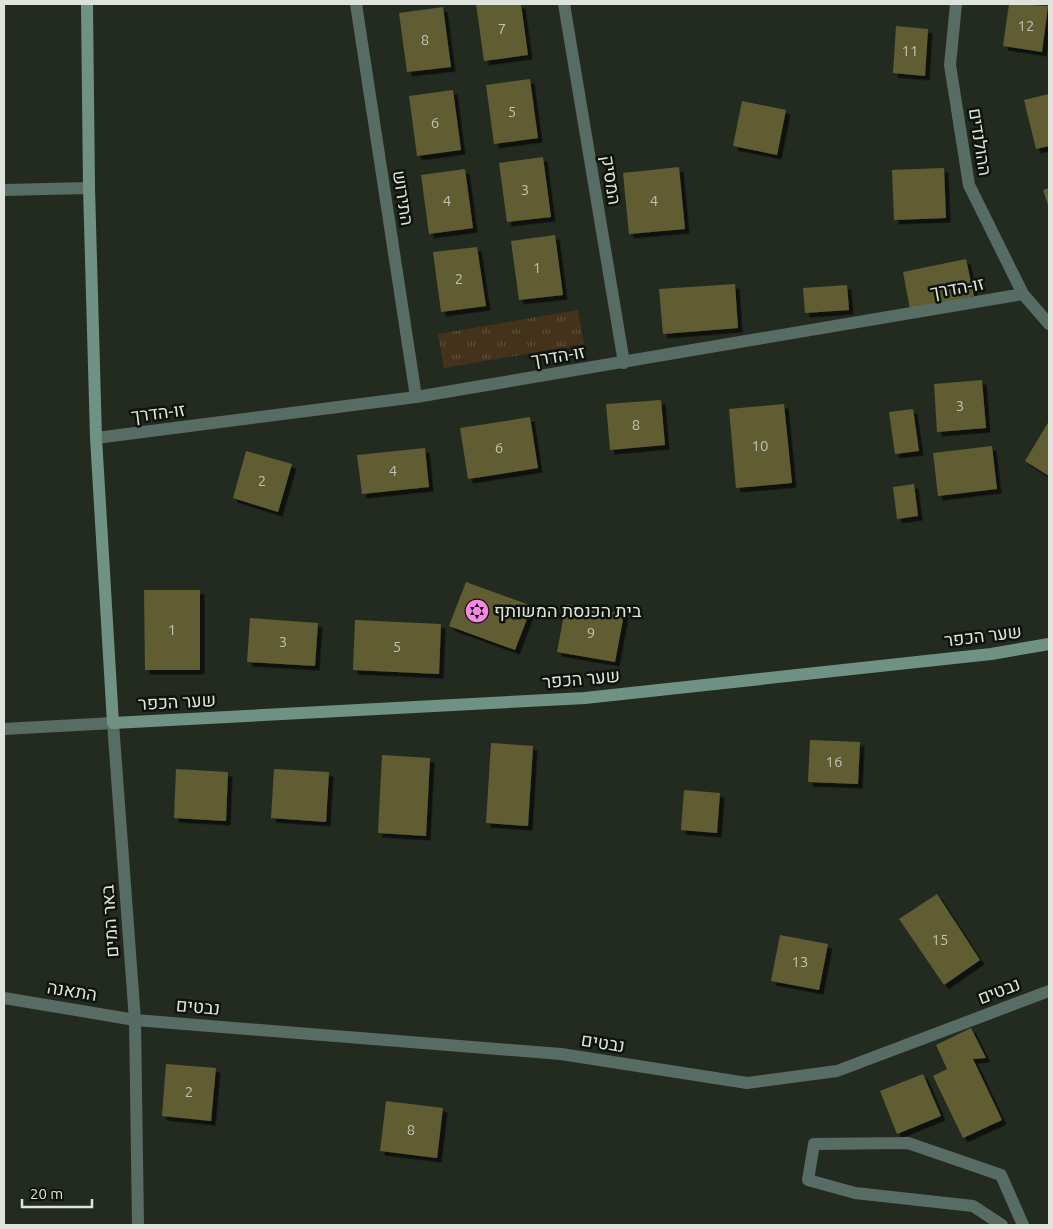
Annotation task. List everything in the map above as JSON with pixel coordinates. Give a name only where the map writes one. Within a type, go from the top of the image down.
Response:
[{"type":"main road","points":[[87,4],[89,188],[96,438],[113,723]]},
{"type":"main road","name":"שער הכפר","points":[[113,723],[585,698],[991,654],[1049,644]]},
{"type":"street","name":"התירוש","points":[[356,4],[416,397]]},
{"type":"street","name":"המסיק","points":[[564,4],[624,363]]},
{"type":"street","name":"ההולנדים","points":[[956,4],[950,65],[969,185],[1023,294],[1049,324]]},
{"type":"street","points":[[4,190],[89,188]]},
{"type":"street","name":"זו-הדרך","points":[[96,438],[416,397],[1023,294]]},
{"type":"street","points":[[4,729],[113,723]]},
{"type":"street","name":"באר המים","points":[[113,723],[135,1020],[138,1225]]},
{"type":"street","name":"נבטים","points":[[135,1020],[561,1054],[747,1083],[837,1071],[1049,990]]},
{"type":"street","name":"התאנה","points":[[4,998],[135,1020]]},
{"type":"street","points":[[1002,1225],[973,1206],[855,1193],[808,1180],[814,1144],[908,1143],[1000,1175],[1023,1225]]},
{"type":"green space","points":[[578,310],[584,344],[444,368],[438,334]]},
{"type":"building","points":[[476,4],[521,4],[528,55],[484,61]]},
{"type":"building","points":[[1009,4],[1048,6],[1042,52],[1003,46]]},
{"type":"building","points":[[443,7],[451,67],[407,72],[399,13]]},
{"type":"building","points":[[896,26],[928,29],[925,76],[893,73]]},
{"type":"building","points":[[530,79],[538,138],[494,144],[486,85]]},
{"type":"building","points":[[453,90],[461,150],[417,156],[409,96]]},
{"type":"building","points":[[1049,94],[1049,146],[1036,149],[1024,100]]},
{"type":"building","points":[[742,101],[786,110],[777,155],[733,146]]},
{"type":"building","points":[[543,157],[551,217],[507,222],[499,163]]},
{"type":"building","points":[[679,167],[685,229],[629,234],[623,173]]},
{"type":"building","points":[[944,168],[946,218],[894,220],[892,170]]},
{"type":"building","points":[[465,169],[473,228],[429,234],[421,175]]},
{"type":"building","points":[[1049,188],[1049,208],[1043,190]]},
{"type":"building","points":[[555,235],[563,295],[519,300],[511,241]]},
{"type":"building","points":[[477,247],[486,306],[441,312],[433,252]]},
{"type":"building","points":[[966,259],[974,296],[910,309],[903,272]]},
{"type":"building","points":[[735,284],[738,328],[663,334],[659,289]]},
{"type":"building","points":[[847,285],[849,310],[805,313],[803,288]]},
{"type":"building","points":[[982,380],[986,428],[937,432],[934,384]]},
{"type":"building","points":[[661,400],[665,445],[610,450],[606,404]]},
{"type":"building","points":[[784,404],[792,483],[736,488],[729,409]]},
{"type":"building","points":[[913,409],[919,451],[895,454],[889,412]]},
{"type":"building","points":[[530,417],[538,468],[468,479],[460,428]]},
{"type":"building","points":[[1049,421],[1049,476],[1025,461]]},
{"type":"building","points":[[992,446],[997,489],[938,496],[933,453]]},
{"type":"building","points":[[425,448],[429,487],[362,494],[357,455]]},
{"type":"building","points":[[246,451],[292,464],[278,512],[233,498]]},
{"type":"building","points":[[914,484],[918,516],[897,519],[893,487]]},
{"type":"building","points":[[466,582],[532,606],[515,650],[449,626]]},
{"type":"building","points":[[144,590],[200,590],[200,670],[145,670]]},
{"type":"building","points":[[566,604],[624,614],[615,662],[557,652]]},
{"type":"building","points":[[250,618],[318,623],[315,666],[247,662]]},
{"type":"building","points":[[355,620],[441,624],[439,674],[353,670]]},
{"type":"building","points":[[810,740],[860,742],[858,784],[808,782]]},
{"type":"building","points":[[491,743],[533,746],[528,826],[486,823]]},
{"type":"building","points":[[382,755],[430,758],[426,836],[378,833]]},
{"type":"building","points":[[176,769],[228,772],[226,821],[174,818]]},
{"type":"building","points":[[274,769],[329,772],[326,822],[271,818]]},
{"type":"building","points":[[684,790],[720,793],[717,833],[681,830]]},
{"type":"building","points":[[937,894],[980,960],[944,985],[899,919]]},
{"type":"building","points":[[780,935],[828,944],[819,990],[771,981]]},
{"type":"building","points":[[971,1028],[986,1058],[973,1059],[1002,1120],[963,1138],[933,1076],[947,1069],[936,1045]]},
{"type":"building","points":[[166,1064],[216,1068],[211,1121],[162,1116]]},
{"type":"building","points":[[923,1074],[941,1116],[897,1134],[880,1091]]},
{"type":"building","points":[[386,1101],[443,1108],[437,1158],[380,1151]]},
{"type":"place","name":"בית הכנסת המשותף","points":[[477,611]]}]
